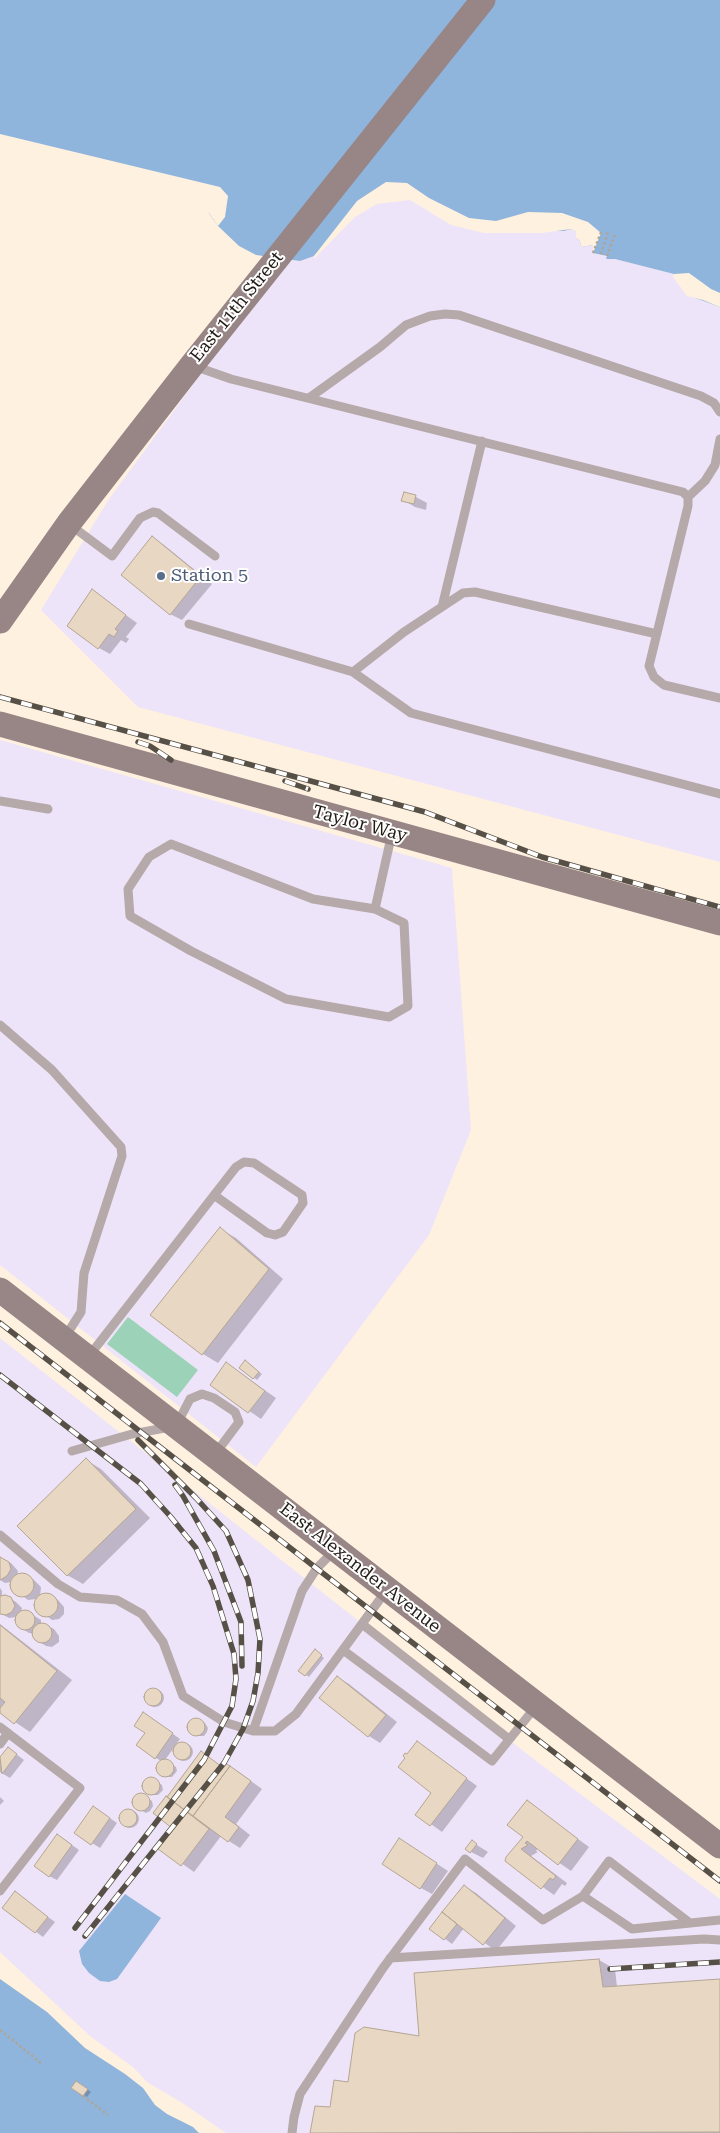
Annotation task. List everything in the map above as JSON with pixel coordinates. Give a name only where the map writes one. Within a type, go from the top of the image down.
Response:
[{"type":"street","name":"East 11th Street","points":[[0,621],[69,524],[192,365],[483,0]]},
{"type":"street","name":"Taylor Way","points":[[0,724],[720,923]]},
{"type":"street","name":"East Alexander Avenue","points":[[0,1290],[720,1846]]},
{"type":"lane","points":[[309,398],[380,347],[406,325],[430,316],[445,314],[459,315],[700,396],[714,404],[720,412]]},
{"type":"lane","points":[[192,365],[230,379],[683,492],[688,497],[688,506],[649,666],[654,677],[664,685],[720,698]]},
{"type":"lane","points":[[688,497],[705,481],[715,465],[720,439]]},
{"type":"lane","points":[[442,607],[482,442]]},
{"type":"lane","points":[[69,524],[112,556],[140,518],[153,512],[158,513],[215,556]]},
{"type":"lane","points":[[353,672],[404,632],[463,593],[476,592],[657,634]]},
{"type":"lane","points":[[189,624],[353,672],[411,713],[720,794]]},
{"type":"lane","points":[[0,801],[48,809]]},
{"type":"lane","points":[[375,910],[392,833]]},
{"type":"lane","points":[[171,844],[313,899],[375,910],[404,923],[408,1006],[389,1017],[286,999],[191,951],[130,916],[128,889],[149,857],[171,844]]},
{"type":"lane","points":[[0,1025],[52,1070],[121,1146],[122,1156],[84,1273],[81,1312],[63,1340]]},
{"type":"lane","points":[[87,1358],[214,1195],[236,1167],[244,1162],[254,1163],[302,1195],[303,1203],[283,1232],[275,1235],[267,1234],[214,1195]]},
{"type":"lane","points":[[72,1451],[132,1434],[176,1426],[190,1399],[202,1394],[214,1398],[235,1412],[239,1422],[214,1456]]},
{"type":"lane","points":[[0,1535],[58,1584],[80,1597],[117,1600],[142,1614],[163,1642],[184,1696],[224,1722],[253,1731],[275,1731],[296,1714],[388,1590]]},
{"type":"lane","points":[[253,1731],[302,1591],[317,1568],[336,1550]]},
{"type":"lane","points":[[362,1624],[509,1739]]},
{"type":"lane","points":[[343,1650],[492,1761],[536,1705]]},
{"type":"lane","points":[[0,1744],[4,1730],[80,1788],[0,1891]]},
{"type":"lane","points":[[292,2133],[300,2094],[390,1958],[465,1859],[543,1920],[583,1896],[609,1861],[690,1923]]},
{"type":"lane","points":[[583,1896],[632,1929],[720,1920]]},
{"type":"lane","points":[[390,1958],[704,1939],[720,1940]]},
{"type":"path","points":[[593,253],[602,230]]},
{"type":"path","points":[[601,254],[608,232]]},
{"type":"path","points":[[607,256],[615,234]]},
{"type":"path","points":[[0,2030],[41,2063]]},
{"type":"path","points":[[83,2096],[108,2115]]},
{"type":"shaded area","points":[[416,199],[484,231],[564,231],[571,229],[594,245],[594,253],[607,256],[607,259],[615,259],[674,274],[690,296],[720,307],[720,862],[138,707],[41,610],[109,499],[214,356],[291,260],[300,261],[354,215],[376,202]]},
{"type":"shaded area","points":[[0,740],[452,868],[471,1130],[429,1235],[256,1467],[0,1265]]},
{"type":"shaded area","points":[[0,1338],[531,1757],[720,1899],[720,2133],[224,2133],[146,2084],[89,2038],[0,1954]]},
{"type":"green space","points":[[128,1317],[198,1370],[177,1397],[107,1344]]},
{"type":"water","points":[[0,0],[720,0],[720,307],[690,296],[674,274],[615,259],[606,259],[607,256],[593,253],[593,245],[581,247],[580,241],[576,238],[576,232],[571,229],[564,231],[484,231],[416,199],[376,202],[354,215],[314,256],[300,261],[256,255],[239,246],[218,226],[203,205],[0,151]]},
{"type":"water","points":[[125,1894],[161,1918],[117,1979],[109,1982],[100,1981],[89,1973],[82,1964],[79,1951]]},
{"type":"water","points":[[0,1954],[89,2038],[146,2084],[224,2133],[0,2133]]},
{"type":"pier","points":[[0,134],[220,187],[228,196],[225,217],[218,226],[209,213],[205,212],[201,207],[41,167],[0,153]]},
{"type":"pier","points":[[386,182],[407,183],[429,198],[469,218],[496,221],[528,212],[562,213],[588,222],[601,233],[593,253],[593,245],[581,247],[580,241],[576,238],[576,232],[571,229],[542,233],[484,233],[451,225],[410,200],[377,204],[355,217],[314,259],[314,256],[357,201]]},
{"type":"pier","points":[[689,273],[711,289],[720,293],[720,307],[687,296],[673,277],[674,274]]},
{"type":"pier","points":[[0,1952],[90,2036],[133,2067],[147,2082],[184,2104],[226,2133],[199,2133],[193,2127],[167,2114],[155,2105],[143,2088],[85,2048],[47,2012],[0,1979]]},
{"type":"building","points":[[404,492],[416,495],[414,504],[401,501]]},
{"type":"building","name":"Station 5","points":[[152,536],[201,576],[170,615],[121,575]]},
{"type":"building","points":[[92,589],[126,615],[115,629],[118,631],[114,637],[109,634],[98,649],[67,626]]},
{"type":"building","points":[[220,1227],[269,1269],[202,1355],[150,1315]]},
{"type":"building","points":[[245,1360],[259,1372],[253,1379],[239,1368]]},
{"type":"building","points":[[226,1362],[265,1391],[248,1413],[210,1385]]},
{"type":"building","points":[[86,1458],[136,1509],[67,1576],[17,1526]]},
{"type":"building","points":[[0,1557],[9,1562],[11,1569],[7,1576],[0,1580]]},
{"type":"building","points":[[22,1573],[30,1577],[34,1585],[30,1593],[22,1597],[14,1593],[10,1585],[14,1577]]},
{"type":"building","points":[[46,1593],[54,1597],[58,1605],[54,1613],[46,1617],[38,1613],[34,1605],[38,1597]]},
{"type":"building","points":[[0,1596],[11,1597],[15,1606],[12,1612],[6,1615],[0,1614]]},
{"type":"building","points":[[25,1610],[32,1613],[35,1620],[32,1627],[25,1630],[18,1627],[15,1620],[18,1613]]},
{"type":"building","points":[[42,1623],[49,1626],[52,1633],[49,1640],[42,1643],[35,1640],[32,1633],[35,1626]]},
{"type":"building","points":[[0,1625],[57,1671],[14,1724],[0,1713],[0,1708],[5,1702],[0,1698]]},
{"type":"building","points":[[315,1649],[322,1655],[305,1676],[298,1671]]},
{"type":"building","points":[[337,1676],[386,1715],[368,1737],[319,1698]]},
{"type":"building","points":[[153,1688],[159,1691],[162,1697],[159,1703],[153,1706],[147,1703],[144,1697],[147,1691]]},
{"type":"building","points":[[143,1712],[173,1733],[155,1759],[136,1745],[145,1733],[134,1726]]},
{"type":"building","points":[[196,1718],[202,1721],[205,1727],[202,1733],[196,1736],[190,1733],[187,1727],[190,1721]]},
{"type":"building","points":[[417,1741],[467,1778],[430,1826],[415,1815],[431,1793],[398,1767],[405,1758],[403,1756],[405,1753],[407,1754]]},
{"type":"building","points":[[182,1742],[188,1745],[191,1751],[188,1757],[182,1760],[176,1757],[173,1751],[176,1745]]},
{"type":"building","points":[[8,1747],[17,1754],[2,1774],[0,1757]]},
{"type":"building","points":[[201,1751],[222,1767],[225,1763],[230,1766],[193,1816],[167,1797]]},
{"type":"building","points":[[165,1759],[171,1762],[174,1768],[171,1774],[165,1777],[159,1774],[156,1768],[159,1762]]},
{"type":"building","points":[[230,1766],[251,1781],[225,1817],[239,1827],[228,1842],[193,1816]]},
{"type":"building","points":[[151,1777],[157,1780],[160,1786],[157,1792],[151,1795],[145,1792],[142,1786],[145,1780]]},
{"type":"building","points":[[141,1793],[147,1796],[150,1802],[147,1808],[141,1811],[135,1808],[132,1802],[135,1796]]},
{"type":"building","points":[[166,1796],[209,1829],[181,1866],[158,1849],[173,1829],[153,1813]]},
{"type":"building","points":[[527,1800],[578,1839],[558,1865],[527,1841],[525,1843],[528,1845],[521,1849],[556,1876],[553,1880],[550,1878],[541,1889],[505,1861],[506,1857],[523,1837],[507,1825]]},
{"type":"building","points":[[93,1806],[110,1818],[91,1845],[74,1833]]},
{"type":"building","points":[[128,1809],[134,1812],[137,1818],[134,1824],[128,1827],[122,1824],[119,1818],[122,1812]]},
{"type":"building","points":[[57,1834],[72,1845],[49,1877],[34,1866]]},
{"type":"building","points":[[399,1838],[437,1863],[420,1889],[382,1864]]},
{"type":"building","points":[[472,1840],[477,1844],[470,1853],[465,1849]]},
{"type":"building","points":[[464,1885],[505,1918],[483,1945],[442,1912]]},
{"type":"building","points":[[15,1891],[48,1917],[35,1933],[2,1908]]},
{"type":"building","points":[[442,1912],[457,1924],[444,1940],[429,1929]]},
{"type":"building","points":[[599,1959],[603,1987],[720,1979],[720,2132],[310,2133],[315,2106],[330,2107],[334,2080],[348,2082],[355,2033],[364,2027],[419,2036],[414,1973]]},
{"type":"building","points":[[76,2081],[88,2089],[83,2096],[71,2088]]},
{"type":"railway","points":[[0,697],[425,812],[542,857],[720,907]]},
{"type":"railway","points":[[138,742],[150,746],[171,760]]},
{"type":"railway","points":[[285,781],[308,789]]},
{"type":"railway","points":[[0,1323],[720,1881]]},
{"type":"railway","points":[[0,1375],[141,1484],[170,1516],[196,1548],[213,1586],[234,1654],[236,1679],[232,1706],[204,1760],[75,1928]]},
{"type":"railway","points":[[85,1936],[224,1763],[243,1729],[253,1701],[258,1673],[260,1639],[248,1580],[226,1531],[138,1440]]},
{"type":"railway","points":[[175,1485],[214,1551],[241,1622],[242,1666]]},
{"type":"railway","points":[[610,1969],[720,1962]]},
{"type":"place","name":"Station 5","points":[[161,576]]}]
